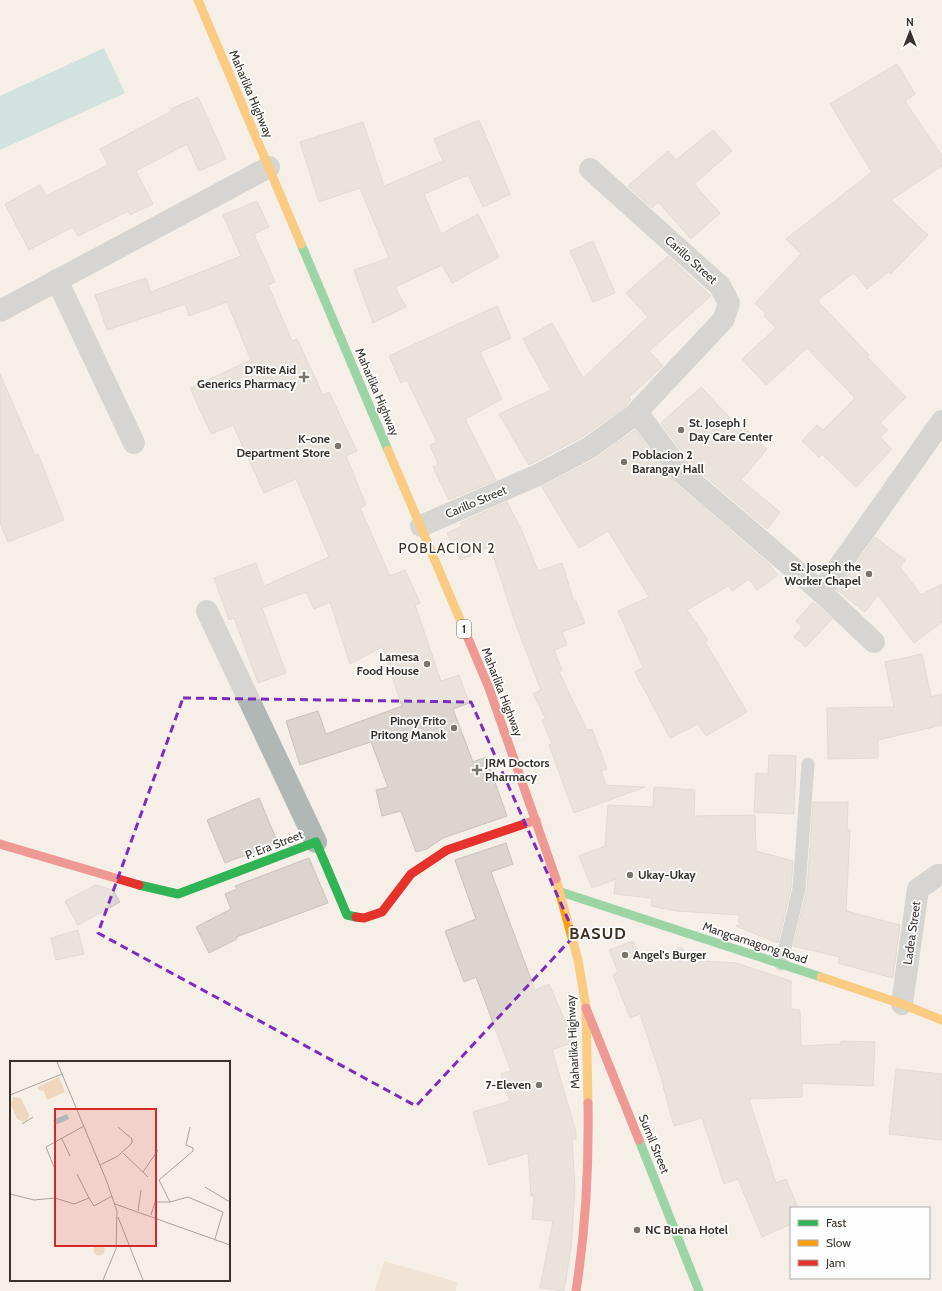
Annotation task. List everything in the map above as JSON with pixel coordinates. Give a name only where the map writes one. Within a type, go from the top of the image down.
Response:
[{"type":"main road","name":"Maharlika Highway","points":[[198,0],[489,688],[561,892],[578,960],[586,1007],[589,1163],[583,1249],[576,1291]]},
{"type":"main road","name":"P. Era Street","points":[[0,844],[150,888],[178,894],[316,842],[347,915],[364,918],[382,912],[411,874],[447,850],[536,820]]},
{"type":"main road","name":"Mangcamagong Road","points":[[561,892],[902,1004],[942,1020]]},
{"type":"main road","name":"Sumil Street","points":[[586,1007],[699,1291]]},
{"type":"street","points":[[0,310],[268,167]]},
{"type":"street","name":"Carillo Street","points":[[421,526],[538,475],[589,448],[633,416],[724,319],[729,303],[720,286],[590,170]]},
{"type":"street","points":[[57,280],[134,443]]},
{"type":"street","points":[[633,416],[643,420],[682,473],[822,592],[874,642]]},
{"type":"street","points":[[822,592],[942,421]]},
{"type":"street","points":[[207,611],[316,842]]},
{"type":"street","name":"Ladea Street","points":[[902,1004],[918,889],[938,875],[942,875]]},
{"type":"lane","points":[[781,964],[799,889],[808,764]]},
{"type":"highlighted area","points":[[183,698],[471,702],[575,935],[416,1106],[98,933]]},
{"type":"shaded area","points":[[384,1261],[458,1282],[456,1291],[375,1291]]},
{"type":"water","points":[[104,48],[125,93],[0,150],[0,96]]},
{"type":"building","points":[[897,64],[915,94],[905,101],[942,156],[942,166],[891,200],[928,235],[891,274],[888,272],[867,289],[854,273],[817,300],[869,355],[867,357],[906,397],[880,423],[888,430],[880,437],[892,449],[856,487],[822,454],[819,457],[802,441],[817,425],[823,430],[855,398],[807,348],[766,385],[742,359],[776,328],[764,316],[766,314],[755,303],[801,254],[786,239],[872,172],[830,104]]},
{"type":"building","points":[[198,97],[226,159],[199,171],[187,144],[136,171],[153,204],[130,215],[128,211],[78,236],[73,227],[29,250],[5,204],[40,185],[46,196],[108,165],[100,149],[172,111],[171,109]]},
{"type":"building","points":[[479,120],[510,194],[483,207],[468,175],[424,194],[441,234],[478,214],[499,257],[452,283],[442,265],[395,287],[406,307],[373,323],[354,270],[389,258],[360,188],[319,202],[300,142],[363,122],[384,186],[443,161],[434,139]]},
{"type":"building","points":[[713,130],[732,151],[694,184],[720,213],[691,239],[658,202],[652,208],[628,186],[668,151],[676,160]]},
{"type":"building","points":[[257,201],[269,227],[254,234],[275,282],[268,285],[292,341],[297,339],[323,395],[329,392],[357,451],[346,456],[366,505],[360,508],[390,576],[405,570],[420,603],[415,605],[441,681],[459,675],[469,703],[453,709],[473,762],[486,757],[507,816],[443,838],[427,849],[416,852],[401,811],[382,816],[376,790],[388,787],[371,742],[300,765],[286,721],[318,711],[326,734],[402,706],[382,647],[350,664],[330,602],[314,609],[306,592],[262,608],[286,673],[258,683],[234,618],[229,620],[214,578],[256,563],[264,586],[329,557],[296,479],[264,493],[233,425],[211,434],[190,388],[251,360],[227,302],[189,316],[185,304],[107,330],[95,295],[146,278],[151,292],[241,256],[223,215]]},
{"type":"building","points":[[593,241],[615,293],[593,302],[570,251]]},
{"type":"building","points":[[668,256],[711,296],[649,351],[663,366],[629,397],[631,399],[625,407],[582,437],[529,465],[499,414],[551,390],[523,339],[552,323],[583,378],[648,317],[626,293]]},
{"type":"building","points":[[497,306],[511,338],[480,352],[502,399],[465,419],[496,480],[449,500],[433,467],[438,464],[430,445],[437,442],[407,380],[401,383],[389,356]]},
{"type":"building","points":[[0,374],[35,455],[38,454],[64,520],[8,542],[0,523]]},
{"type":"building","points":[[701,387],[743,432],[745,429],[767,449],[741,480],[780,512],[767,529],[691,464],[661,423]]},
{"type":"building","points":[[635,430],[674,482],[770,565],[778,575],[757,590],[749,579],[732,591],[728,586],[687,610],[708,640],[705,642],[747,712],[706,736],[698,724],[670,738],[635,672],[643,667],[618,611],[649,597],[608,531],[579,548],[542,487],[595,459]]},
{"type":"building","points":[[507,502],[522,531],[538,571],[562,563],[574,602],[576,601],[585,623],[562,632],[567,645],[554,650],[562,670],[559,672],[587,730],[592,729],[607,769],[601,771],[606,785],[645,787],[574,813],[549,745],[552,744],[542,720],[546,719],[533,694],[541,690],[516,625],[490,546],[461,560],[447,533],[462,526],[460,523]]},
{"type":"building","points":[[875,537],[905,560],[900,567],[921,595],[942,584],[942,622],[914,643],[878,595],[865,612],[837,590]]},
{"type":"building","points":[[813,602],[832,619],[806,647],[794,637],[802,627],[796,621]]},
{"type":"building","points":[[922,654],[931,697],[942,694],[942,725],[878,740],[878,758],[828,759],[827,708],[894,707],[885,662]]},
{"type":"building","points":[[769,755],[796,756],[794,814],[754,812],[756,773],[768,774]]},
{"type":"building","points":[[654,787],[695,790],[694,816],[755,815],[756,851],[793,861],[791,888],[778,943],[736,926],[743,923],[738,922],[740,915],[676,911],[651,906],[652,898],[614,894],[616,879],[592,888],[579,856],[605,846],[608,805],[653,807]]},
{"type":"building","points":[[259,798],[278,843],[225,863],[207,820]]},
{"type":"building","points":[[813,802],[848,802],[847,830],[850,830],[846,911],[900,925],[893,978],[838,963],[840,957],[793,946],[807,890]]},
{"type":"building","points":[[506,843],[513,864],[491,872],[535,990],[549,984],[574,1042],[552,1050],[576,1132],[576,1139],[572,1140],[575,1188],[571,1248],[564,1291],[540,1288],[553,1221],[532,1219],[534,1196],[531,1196],[528,1153],[489,1165],[473,1112],[510,1101],[501,1074],[511,1071],[476,977],[464,982],[445,931],[476,919],[455,860]]},
{"type":"building","points":[[309,858],[328,903],[236,937],[237,939],[209,953],[196,927],[231,909],[225,894],[237,889],[235,886]]},
{"type":"building","points":[[96,885],[113,890],[120,902],[78,925],[65,901]]},
{"type":"building","points":[[78,930],[84,954],[56,960],[51,938]]},
{"type":"building","points":[[633,941],[642,963],[682,947],[688,960],[736,963],[791,981],[791,1009],[800,1010],[801,1046],[841,1044],[841,1041],[875,1042],[873,1086],[802,1083],[802,1097],[749,1099],[776,1183],[786,1179],[798,1207],[790,1207],[790,1224],[762,1237],[738,1179],[724,1184],[702,1118],[674,1126],[664,1086],[640,1014],[630,1018],[613,975],[618,972],[609,950]]},
{"type":"building","points":[[896,1069],[942,1074],[942,1140],[889,1134]]},
{"type":"traffic: fast","points":[[301,244],[388,450]]},
{"type":"traffic: fast","points":[[139,885],[178,894],[316,842],[347,915],[356,917]]},
{"type":"traffic: fast","points":[[561,892],[821,977]]},
{"type":"traffic: fast","points":[[639,1140],[699,1291]]},
{"type":"traffic: slow","points":[[198,0],[301,244]]},
{"type":"traffic: slow","points":[[388,450],[467,636]]},
{"type":"traffic: slow","points":[[556,879],[578,960],[586,1007],[588,1103]]},
{"type":"traffic: slow","points":[[821,977],[902,1004],[942,1020]]},
{"type":"traffic: jam","points":[[467,636],[489,688],[556,879]]},
{"type":"traffic: jam","points":[[356,917],[364,918],[382,912],[411,874],[447,850],[536,820]]},
{"type":"traffic: jam","points":[[0,844],[139,885]]},
{"type":"traffic: jam","points":[[586,1008],[639,1140]]},
{"type":"traffic: jam","points":[[576,1291],[586,1197],[588,1103]]},
{"type":"place","name":"D'Rite Aid Generics Pharmacy","points":[[304,377]]},
{"type":"place","name":"St. Joseph I Day Care Center","points":[[681,430]]},
{"type":"place","name":"K-one Department Store","points":[[338,446]]},
{"type":"place","name":"Poblacion 2 Barangay Hall","points":[[624,462]]},
{"type":"place","name":"St. Joseph the Worker Chapel","points":[[869,574]]},
{"type":"place","name":"Lamesa Food House","points":[[427,664]]},
{"type":"place","name":"Pinoy Frito Pritong Manok","points":[[454,728]]},
{"type":"place","name":"JRM Doctors Pharmacy","points":[[477,770]]},
{"type":"place","name":"Ukay-Ukay","points":[[630,875]]},
{"type":"place","name":"Angel's Burger","points":[[625,955]]},
{"type":"place","name":"7-Eleven","points":[[539,1085]]},
{"type":"place","name":"NC Buena Hotel","points":[[637,1230]]},
{"type":"district","name":"POBLACION 2","points":[[447,548]]},
{"type":"district","name":"BASUD","points":[[598,933]]}]
